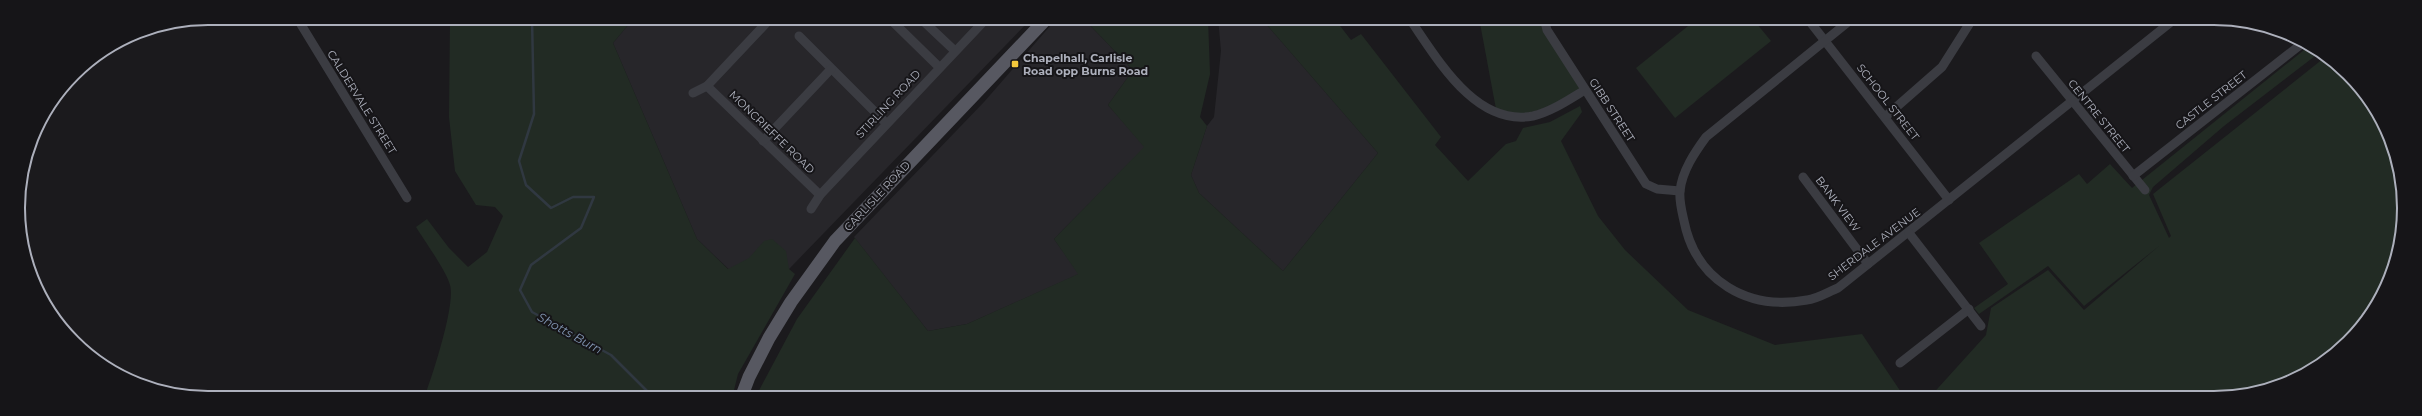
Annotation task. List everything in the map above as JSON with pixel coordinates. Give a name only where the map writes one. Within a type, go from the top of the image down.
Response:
[{"type":"main road","name":"CARLISLE ROAD","points":[[744,391],[749,377],[791,302],[835,241],[1040,25]]},
{"type":"street","name":"CALDERVALE STREET","points":[[301,25],[407,198]]},
{"type":"street","points":[[693,93],[707,86],[764,25]]},
{"type":"street","points":[[896,25],[939,67]]},
{"type":"street","points":[[927,25],[955,51]]},
{"type":"street","name":"STIRLING ROAD","points":[[811,209],[820,195],[886,123],[980,25]]},
{"type":"street","points":[[1414,25],[1454,82],[1468,96],[1498,112],[1521,117],[1534,116],[1585,90]]},
{"type":"street","name":"GIBB STREET","points":[[1546,25],[1547,30],[1646,184],[1657,189],[1680,191]]},
{"type":"street","name":"SCHOOL STREET","points":[[1813,25],[1949,200]]},
{"type":"street","name":"SHERDALE AVENUE","points":[[1845,25],[1826,42],[1706,137],[1694,153],[1680,191],[1687,234],[1697,256],[1717,281],[1740,295],[1776,302],[1808,300],[1838,288],[1909,233],[2167,25]]},
{"type":"street","points":[[1884,117],[1942,67],[1969,25]]},
{"type":"street","points":[[799,36],[886,123]]},
{"type":"street","name":"CASTLE STREET","points":[[2133,176],[2299,46]]},
{"type":"street","name":"CENTRE STREET","points":[[2036,56],[2071,101],[2145,190]]},
{"type":"street","points":[[762,141],[831,69]]},
{"type":"street","name":"MONCRIEFFE ROAD","points":[[707,86],[762,141],[820,195]]},
{"type":"street","name":"BANK VIEW","points":[[1803,177],[1868,264]]},
{"type":"street","points":[[1909,233],[1981,326]]},
{"type":"street","points":[[1900,363],[1969,309]]},
{"type":"shaded area","points":[[450,25],[628,25],[613,43],[697,239],[728,269],[749,258],[764,241],[772,239],[786,251],[789,269],[795,274],[738,374],[734,391],[426,391],[447,324],[451,294],[450,285],[445,272],[416,227],[427,219],[449,248],[468,267],[487,252],[503,216],[495,207],[476,205],[455,171],[449,117]]},
{"type":"shaded area","points":[[628,25],[1025,25],[760,299],[697,239],[613,43]]},
{"type":"shaded area","points":[[1051,25],[1090,25],[1133,70],[1108,105],[1145,147],[1054,239],[1079,274],[967,324],[928,331],[854,237],[984,102]]},
{"type":"shaded area","points":[[1090,25],[1208,25],[1210,74],[1200,117],[1207,126],[1191,175],[1199,193],[1283,271],[1378,153],[1267,25],[1339,25],[1351,40],[1361,34],[1441,137],[1435,145],[1468,181],[1506,144],[1516,141],[1523,128],[1550,122],[1580,106],[1582,112],[1561,141],[1598,216],[1625,250],[1688,310],[1775,345],[1862,334],[1900,391],[759,391],[797,319],[855,238],[928,331],[967,324],[1078,274],[1054,239],[1144,147],[1108,105],[1133,70]]},
{"type":"shaded area","points":[[1219,25],[1267,25],[1378,153],[1283,271],[1199,193],[1191,175],[1207,126],[1214,117],[1221,51]]},
{"type":"shaded area","points":[[1480,25],[1546,25],[1581,89],[1553,106],[1521,115],[1496,109]]},
{"type":"shaded area","points":[[1689,25],[1758,25],[1771,41],[1675,118],[1636,68]]},
{"type":"shaded area","points":[[2305,49],[2315,56],[2224,126],[2153,187],[2149,195],[2169,238],[2171,236],[2153,194],[2321,60],[2335,70],[2352,87],[2366,106],[2378,127],[2387,149],[2391,161],[2397,196],[2397,220],[2391,255],[2378,289],[2366,310],[2352,329],[2335,346],[2316,360],[2295,372],[2261,385],[2226,391],[1935,391],[1986,335],[1991,308],[2048,270],[2084,310],[2159,246],[2084,306],[2048,266],[1979,314],[1974,308],[2008,284],[1979,243],[2079,174],[2087,184],[2110,164],[2132,188]]},
{"type":"waterway","name":"Shotts Burn","points":[[532,25],[534,114],[519,161],[526,185],[551,208],[573,197],[594,197],[581,228],[531,265],[520,290],[532,312],[611,355],[647,391]]},
{"type":"place","name":"Chapelhall, Carlisle Road opp Burns Road","points":[[1015,64]]}]
